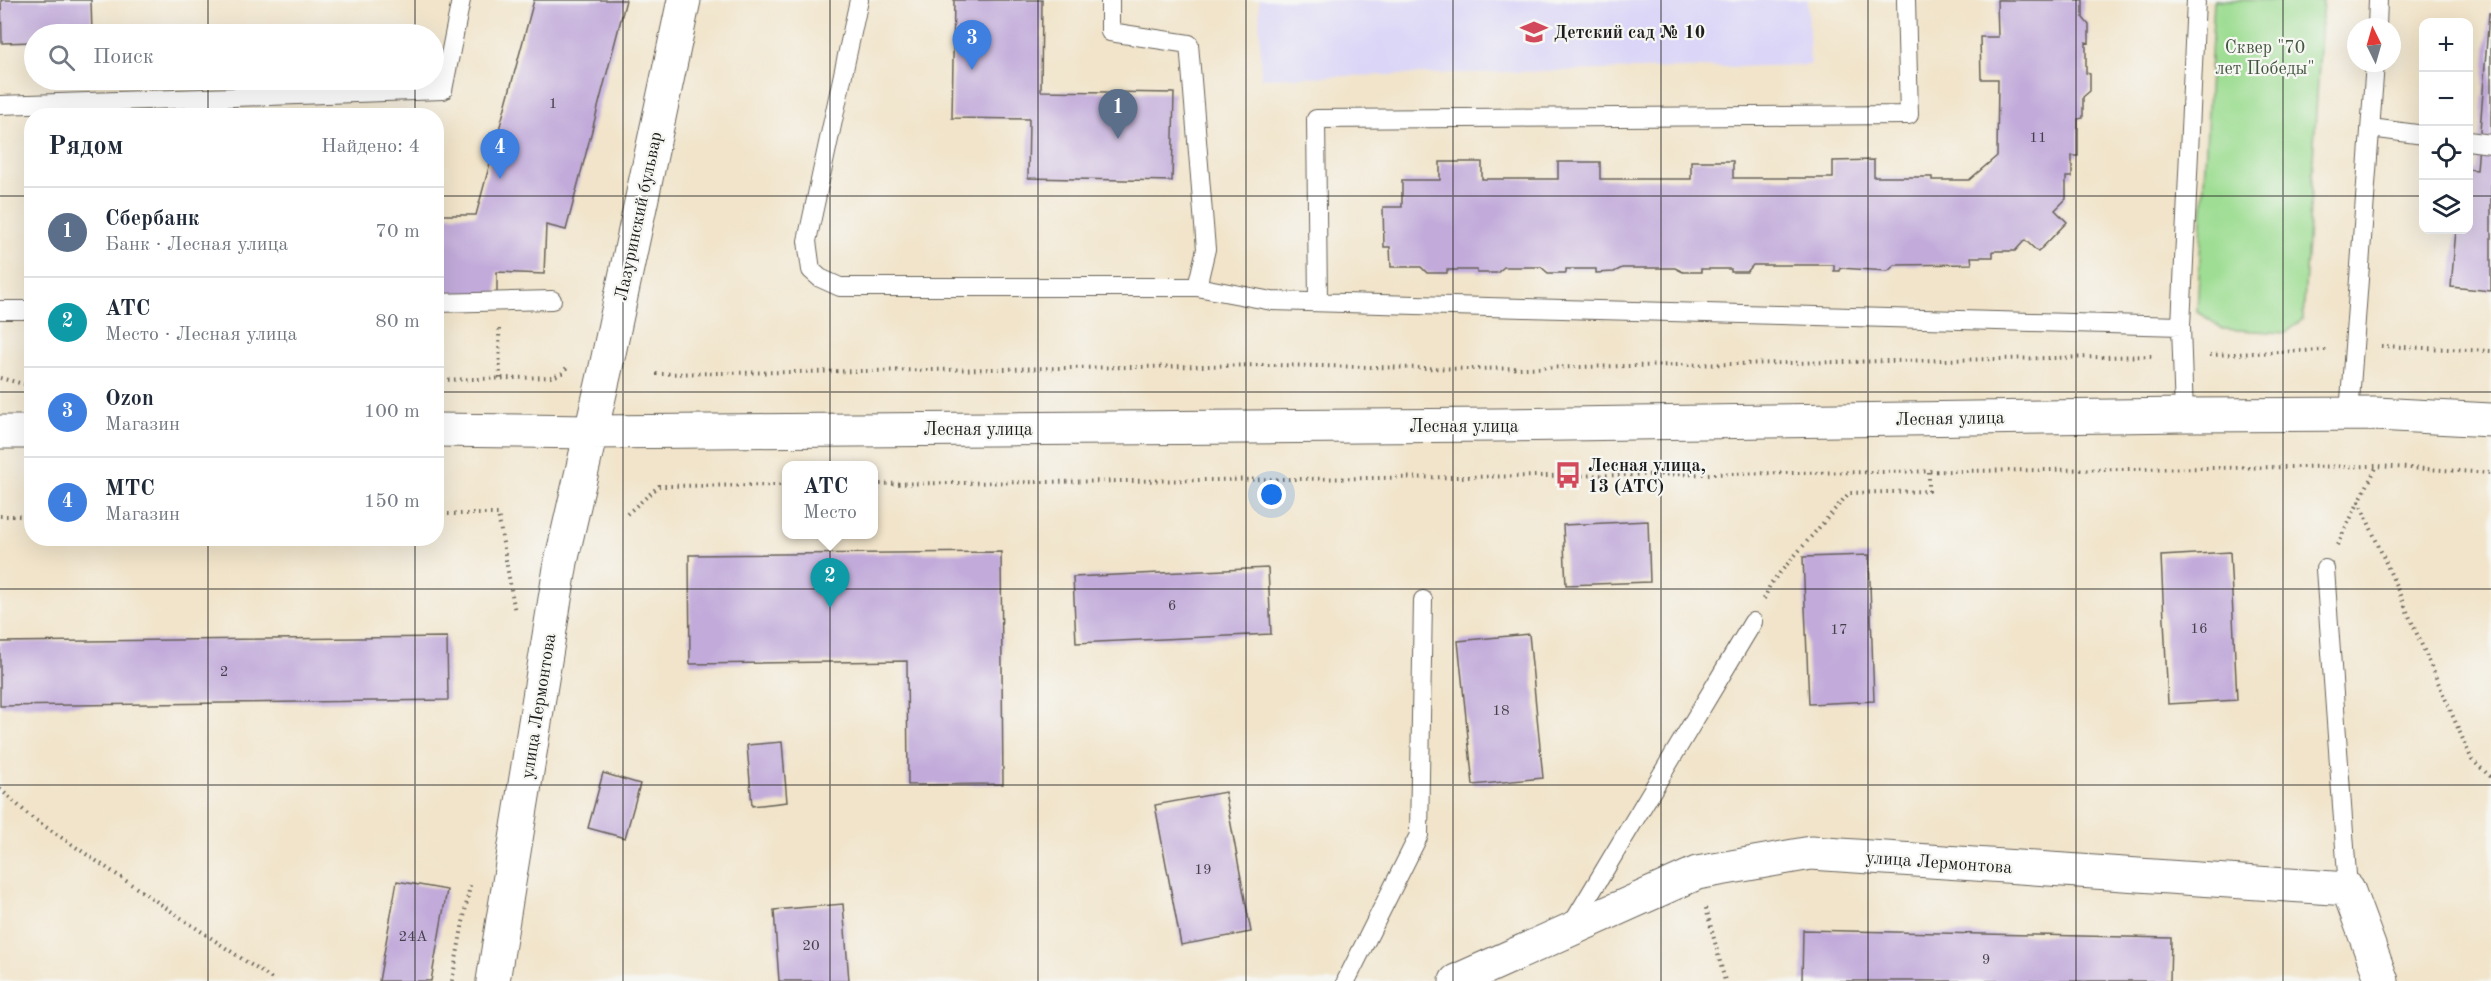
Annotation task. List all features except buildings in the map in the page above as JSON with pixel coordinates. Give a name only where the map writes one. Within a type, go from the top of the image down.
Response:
[{"type":"street","name":"Лазуринский бульвар","points":[[591,432],[684,0]]},
{"type":"street","name":"Лесная улица","points":[[444,430],[591,432],[1544,425],[2349,414],[2491,420]]},
{"type":"street","points":[[0,432],[24,432]]},
{"type":"street","name":"улица Лермонтова","points":[[493,981],[561,562],[591,432]]},
{"type":"street","name":"улица Лермонтова","points":[[1456,981],[1697,873],[1811,853],[2348,889]]},
{"type":"street","points":[[2348,889],[2382,981]]},
{"type":"lane","points":[[444,85],[461,0]]},
{"type":"lane","points":[[859,0],[807,241],[811,270],[820,278],[840,287],[1197,287],[1272,301],[2181,326]]},
{"type":"lane","points":[[1110,0],[1110,32],[1189,44],[1206,249],[1197,287]]},
{"type":"lane","points":[[1318,302],[1316,119],[1909,115],[1906,0]]},
{"type":"lane","points":[[2184,415],[2181,326],[2196,0]]},
{"type":"lane","points":[[2377,18],[2378,0]]},
{"type":"lane","points":[[2349,414],[2375,72]]},
{"type":"lane","points":[[0,105],[443,90]]},
{"type":"lane","points":[[2372,128],[2419,134]]},
{"type":"lane","points":[[2473,142],[2491,144]]},
{"type":"lane","points":[[444,303],[552,300]]},
{"type":"lane","points":[[0,310],[24,310]]},
{"type":"lane","points":[[2325,569],[2348,889]]},
{"type":"lane","points":[[1346,981],[1419,835],[1423,600]]},
{"type":"lane","points":[[1567,933],[1753,621]]},
{"type":"path","points":[[498,302],[500,380]]},
{"type":"path","points":[[656,374],[1270,364],[1471,369],[2263,354],[2378,346],[2491,351]]},
{"type":"path","points":[[444,380],[553,377],[562,373],[568,366]]},
{"type":"path","points":[[0,378],[24,384]]},
{"type":"path","points":[[2325,569],[2377,466]]},
{"type":"path","points":[[878,484],[2377,466],[2491,473]]},
{"type":"path","points":[[1753,621],[1772,583],[1849,494],[1929,491],[1929,471]]},
{"type":"path","points":[[627,514],[659,486],[782,485]]},
{"type":"path","points":[[2359,501],[2472,760],[2491,777]]},
{"type":"path","points":[[444,514],[498,514],[516,613]]},
{"type":"path","points":[[0,516],[24,516]]},
{"type":"path","points":[[0,789],[32,817],[274,981]]},
{"type":"path","points":[[1697,873],[1725,981]]},
{"type":"path","points":[[452,981],[471,877]]},
{"type":"shaded area","name":"Детский сад № 10","points":[[1259,0],[1808,0],[1810,65],[1261,78]]},
{"type":"green space","name":"Сквер \"70 лет Победы\"","points":[[2214,0],[2323,0],[2303,319],[2286,333],[2223,329],[2197,311]]},
{"type":"place","name":"Детский сад № 10","points":[[1534,32]]},
{"type":"place","name":"Ozon","points":[[972,70]]},
{"type":"place","name":"Сбербанк","points":[[1118,139]]},
{"type":"place","name":"МТС","points":[[500,179]]},
{"type":"place","name":"Лесная улица, 13 (АТС)","points":[[1568,475]]},
{"type":"place","name":"АТС","points":[[830,608]]}]
